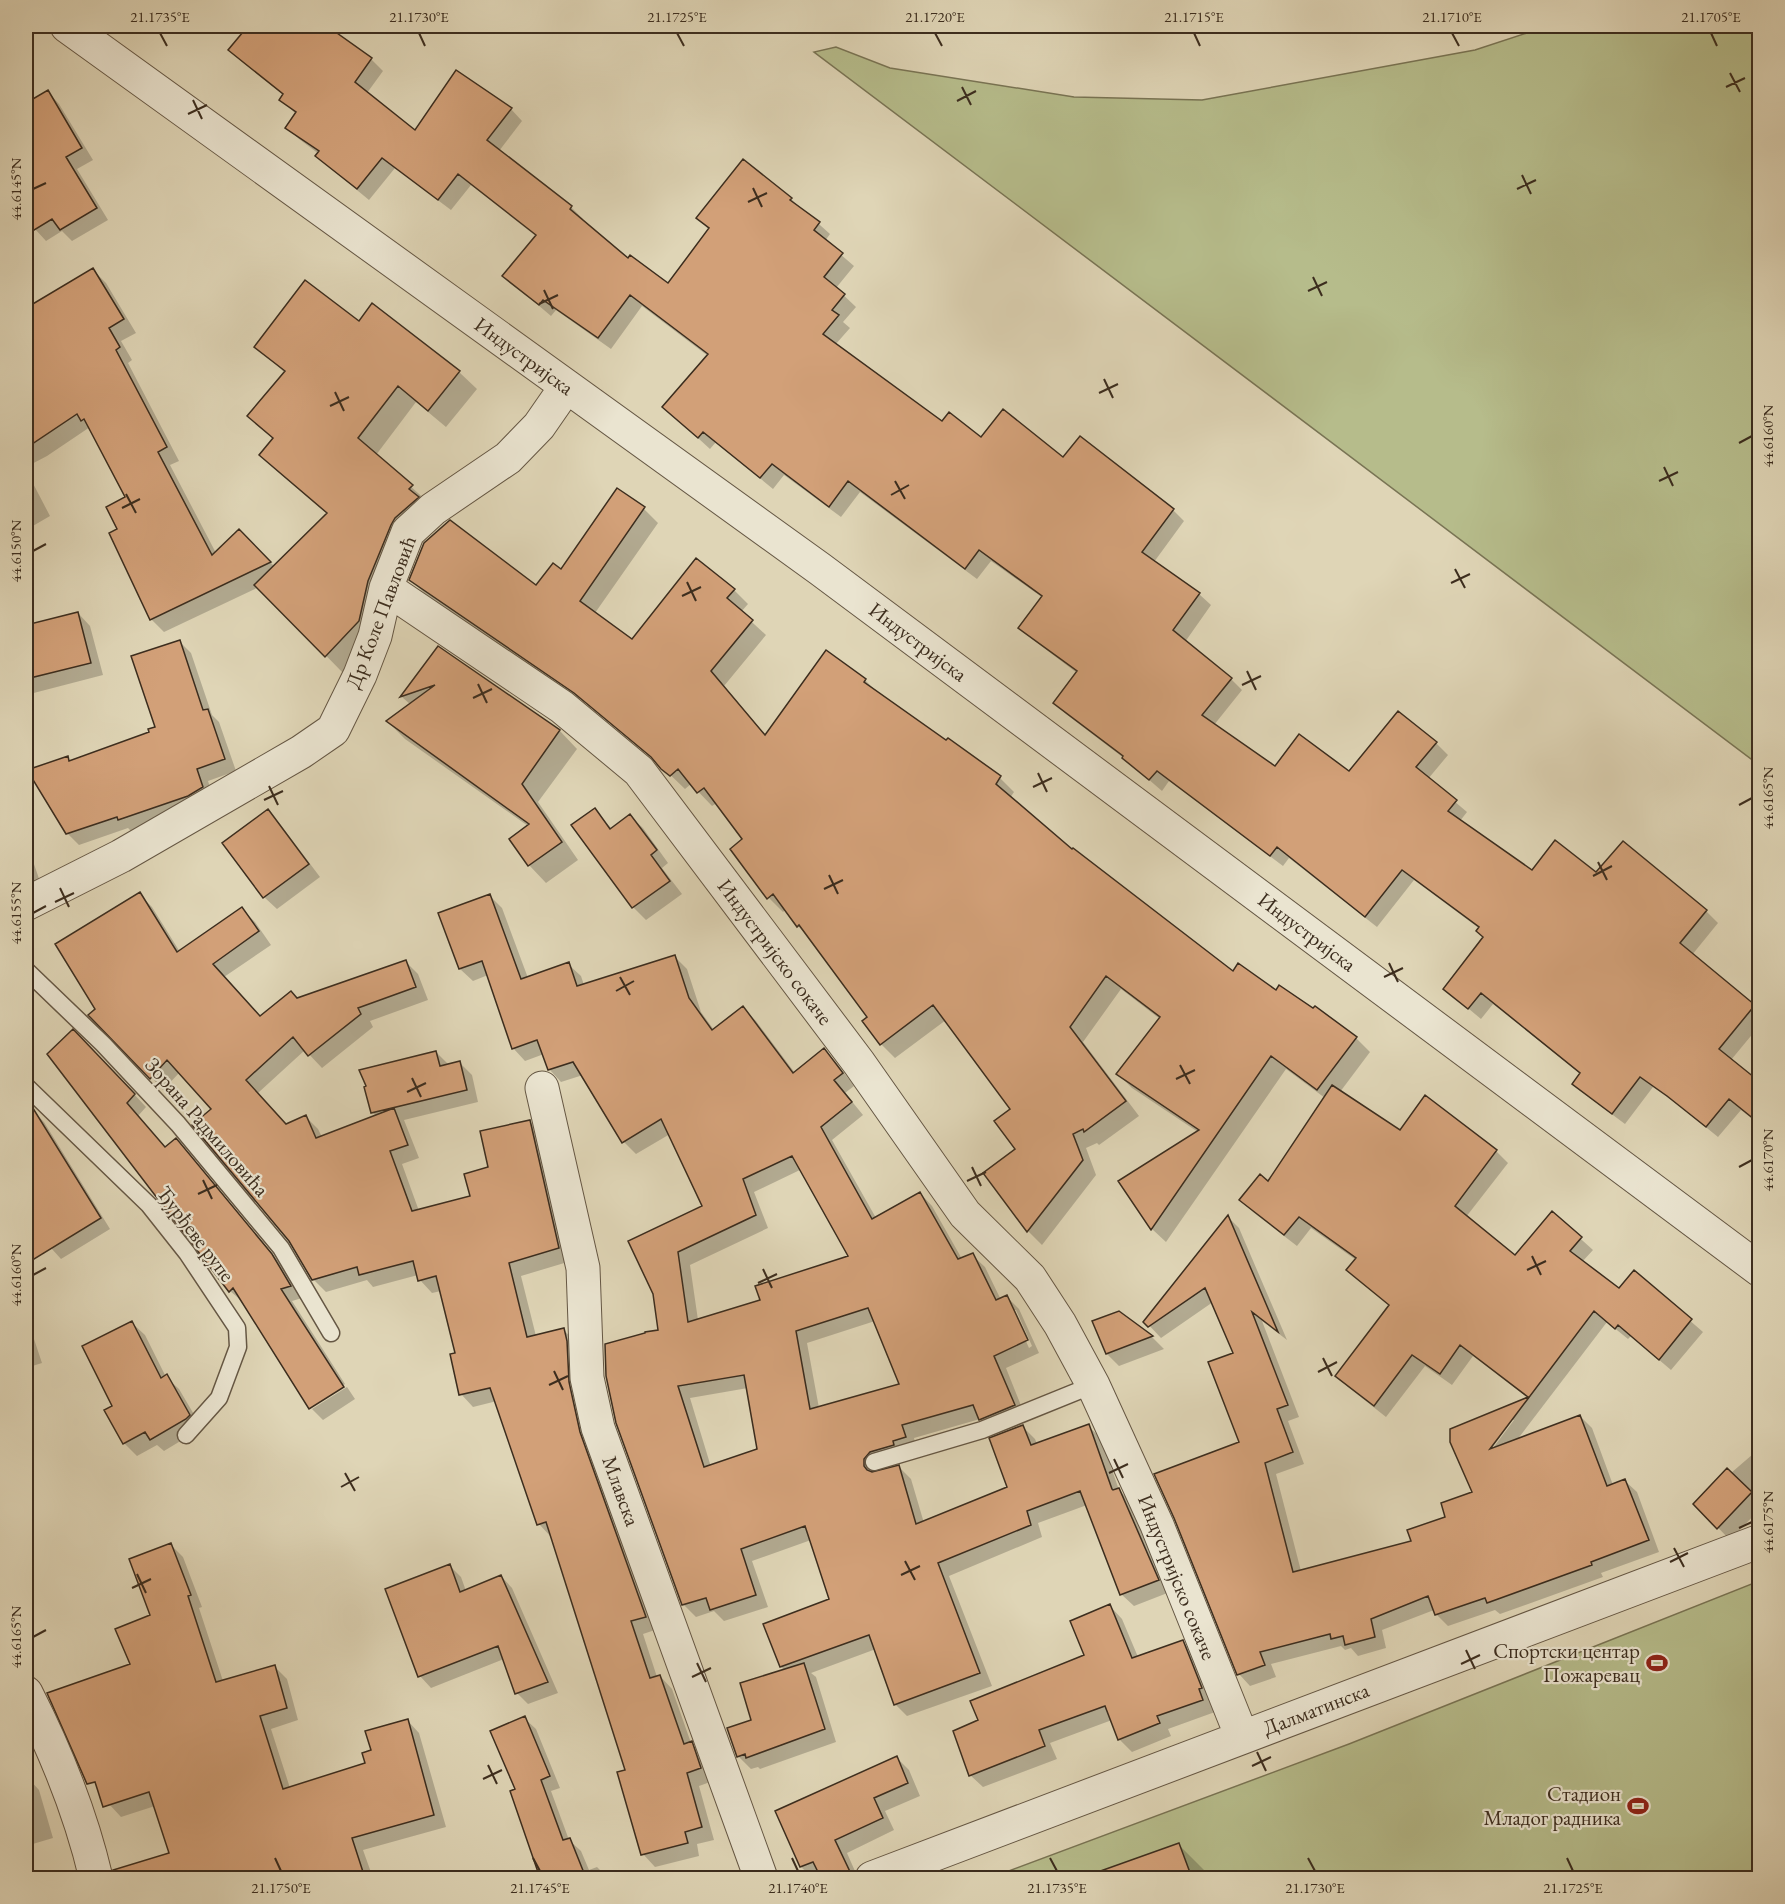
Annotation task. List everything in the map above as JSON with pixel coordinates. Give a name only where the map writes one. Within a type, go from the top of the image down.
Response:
[{"type":"street","name":"Индустријска","points":[[67,26],[820,569],[1760,1270]]},
{"type":"street","name":"Др Коле Павловић","points":[[26,904],[121,856],[301,752],[333,730],[360,675],[375,636],[386,588],[408,531],[433,509],[508,458],[539,426],[566,387]]},
{"type":"street","name":"Индустријско сокаче","points":[[386,588],[562,707],[639,771],[859,1063],[965,1214],[1030,1278],[1060,1324],[1093,1385],[1157,1525],[1242,1737]]},
{"type":"street","name":"Млавска","points":[[542,1088],[583,1268],[587,1378],[598,1428],[761,1878]]},
{"type":"street","name":"Далматинска","points":[[872,1878],[1760,1541]]},
{"type":"street","points":[[26,1693],[67,1784],[96,1878]]},
{"type":"lane","name":"Зорана Радмиловића","points":[[26,970],[103,1044],[178,1124],[281,1248],[331,1333]]},
{"type":"lane","name":"Ђурђеве рупе","points":[[26,1086],[149,1205],[187,1253],[237,1329],[238,1347],[219,1398],[186,1435]]},
{"type":"lane","points":[[874,1462],[982,1430],[1093,1385]]},
{"type":"green space","points":[[1548,26],[1759,26],[1759,765],[814,52],[836,47],[890,68],[1074,97],[1202,100],[1475,50]]},
{"type":"green space","name":"Спортски центар Пожаревац","points":[[1759,1581],[1759,1878],[990,1878],[1349,1744]]},
{"type":"building","points":[[248,26],[327,26],[372,58],[355,82],[415,130],[456,70],[512,108],[487,140],[572,206],[570,209],[628,258],[630,255],[668,283],[709,228],[696,218],[743,159],[792,198],[790,200],[820,222],[814,230],[843,253],[824,277],[845,294],[832,310],[839,315],[823,334],[942,421],[949,412],[981,437],[1003,409],[1063,457],[1080,436],[1174,509],[1142,552],[1200,593],[1173,630],[1232,678],[1202,715],[1275,766],[1299,734],[1349,771],[1398,711],[1437,742],[1416,767],[1457,800],[1448,811],[1532,870],[1555,840],[1596,872],[1623,841],[1707,910],[1680,943],[1755,1005],[1719,1049],[1760,1082],[1760,1124],[1729,1099],[1706,1127],[1640,1077],[1612,1114],[1572,1084],[1580,1073],[1481,993],[1468,1009],[1443,989],[1483,937],[1476,931],[1479,927],[1402,870],[1365,917],[1277,847],[1270,856],[1157,771],[1149,780],[1122,758],[1123,756],[1053,703],[1077,671],[1018,628],[1042,596],[979,550],[965,569],[848,481],[829,507],[772,464],[760,478],[703,432],[698,438],[662,407],[708,354],[630,295],[598,338],[543,300],[539,305],[502,276],[536,235],[458,174],[438,200],[382,158],[357,189],[315,156],[319,151],[285,128],[296,112],[279,100],[283,94],[228,50]]},
{"type":"building","points":[[48,90],[82,148],[66,157],[97,208],[60,230],[52,219],[26,235],[26,103]]},
{"type":"building","points":[[93,268],[124,319],[109,328],[120,347],[116,350],[167,447],[158,452],[212,555],[239,529],[271,562],[150,620],[109,533],[117,529],[106,507],[125,497],[84,419],[81,421],[77,414],[26,448],[26,308]]},
{"type":"building","points":[[305,280],[359,321],[372,303],[460,371],[428,411],[398,386],[358,438],[413,485],[409,489],[419,497],[395,518],[391,525],[368,581],[359,621],[325,657],[254,585],[327,513],[259,455],[273,438],[247,416],[285,371],[254,347]]},
{"type":"building","points":[[617,488],[645,507],[580,601],[632,639],[696,558],[735,589],[727,598],[753,620],[711,671],[765,735],[826,650],[866,679],[864,682],[1001,776],[996,784],[1072,849],[1233,971],[1238,963],[1276,990],[1279,985],[1313,1008],[1315,1006],[1357,1037],[1317,1090],[1271,1056],[1151,1230],[1118,1181],[1199,1130],[1116,1074],[1160,1017],[1106,976],[1070,1027],[1126,1101],[1084,1132],[1083,1129],[1073,1134],[1083,1160],[1027,1232],[983,1173],[1015,1149],[994,1121],[1010,1109],[933,1005],[880,1045],[862,1021],[867,1017],[799,925],[797,927],[773,894],[767,899],[730,849],[742,839],[704,788],[697,793],[678,769],[670,776],[651,757],[574,693],[409,580],[424,543],[450,520],[536,585],[553,563],[561,569]]},
{"type":"building","points":[[78,612],[91,663],[30,678],[26,659],[26,625]]},
{"type":"building","points":[[180,640],[203,710],[208,709],[225,759],[197,769],[203,787],[188,796],[118,820],[117,817],[66,834],[27,770],[68,756],[69,761],[149,732],[148,729],[155,727],[131,656]]},
{"type":"building","points":[[438,646],[560,730],[522,784],[562,842],[528,866],[509,839],[529,824],[386,721],[435,685],[400,697]]},
{"type":"building","points":[[595,808],[610,829],[630,814],[657,850],[651,855],[670,881],[632,908],[571,825]]},
{"type":"building","points":[[268,809],[309,864],[263,898],[222,843]]},
{"type":"building","points":[[140,892],[177,952],[242,907],[259,931],[213,964],[260,1016],[291,991],[297,998],[406,960],[416,987],[358,1008],[361,1014],[308,1056],[293,1037],[246,1080],[286,1124],[306,1115],[316,1138],[394,1108],[408,1145],[390,1151],[412,1211],[470,1196],[464,1174],[488,1167],[480,1131],[530,1120],[559,1248],[509,1263],[527,1337],[564,1328],[569,1382],[580,1432],[646,1617],[631,1621],[650,1678],[660,1675],[684,1744],[692,1741],[701,1768],[687,1773],[702,1827],[685,1832],[688,1843],[641,1855],[617,1772],[625,1770],[546,1522],[537,1525],[490,1388],[459,1395],[450,1354],[455,1353],[436,1276],[418,1281],[413,1261],[359,1275],[357,1267],[312,1280],[289,1241],[192,1125],[211,1109],[167,1060],[150,1079],[88,1015],[95,1009],[55,944]]},
{"type":"building","points":[[490,894],[521,979],[569,962],[577,986],[675,955],[689,998],[712,1030],[743,1006],[793,1073],[824,1048],[843,1073],[834,1080],[852,1102],[821,1127],[872,1219],[920,1192],[958,1259],[973,1253],[996,1300],[1007,1295],[1028,1340],[994,1356],[1015,1405],[979,1420],[973,1405],[902,1425],[906,1437],[893,1441],[894,1445],[870,1452],[864,1459],[864,1466],[872,1472],[899,1465],[916,1524],[1007,1487],[989,1438],[1023,1425],[1031,1445],[1089,1424],[1112,1489],[1119,1488],[1159,1580],[1120,1595],[1080,1491],[1027,1511],[1031,1525],[938,1563],[980,1673],[894,1705],[869,1635],[780,1667],[763,1624],[829,1599],[805,1526],[741,1549],[756,1595],[710,1610],[706,1598],[682,1605],[616,1423],[606,1376],[605,1344],[658,1330],[653,1294],[628,1241],[702,1206],[661,1119],[622,1143],[573,1062],[548,1070],[537,1040],[512,1049],[482,961],[459,969],[438,913]],"holes":[[[792,1156],[848,1256],[755,1286],[760,1300],[688,1322],[678,1252],[756,1215],[743,1179]],[[868,1308],[899,1384],[810,1409],[796,1331]],[[744,1375],[757,1449],[704,1467],[678,1386]]]},
{"type":"building","points":[[73,1029],[135,1094],[127,1103],[165,1147],[176,1138],[272,1254],[291,1286],[281,1289],[344,1387],[309,1409],[233,1288],[229,1292],[47,1054]]},
{"type":"building","points":[[436,1051],[440,1066],[460,1061],[467,1090],[371,1113],[364,1087],[366,1086],[359,1070]]},
{"type":"building","points":[[1332,1085],[1400,1130],[1425,1095],[1497,1150],[1455,1206],[1515,1255],[1552,1211],[1582,1237],[1570,1251],[1619,1288],[1634,1270],[1692,1319],[1659,1360],[1618,1325],[1615,1329],[1594,1311],[1490,1449],[1580,1415],[1607,1486],[1625,1479],[1649,1540],[1591,1562],[1592,1565],[1487,1603],[1485,1598],[1435,1615],[1428,1596],[1371,1619],[1375,1637],[1345,1645],[1343,1636],[1331,1639],[1330,1634],[1260,1652],[1265,1665],[1237,1675],[1154,1474],[1239,1442],[1208,1362],[1233,1353],[1205,1288],[1148,1327],[1143,1322],[1228,1215],[1278,1332],[1252,1312],[1288,1405],[1277,1409],[1293,1452],[1265,1463],[1293,1572],[1411,1541],[1407,1530],[1445,1517],[1441,1503],[1472,1492],[1450,1442],[1450,1429],[1528,1397],[1460,1345],[1440,1374],[1412,1355],[1374,1406],[1335,1376],[1389,1305],[1346,1270],[1356,1258],[1299,1217],[1284,1235],[1239,1200],[1260,1174],[1268,1181]]},
{"type":"building","points":[[26,1100],[101,1218],[26,1264]]},
{"type":"building","points":[[1119,1311],[1153,1336],[1106,1354],[1092,1321]]},
{"type":"building","points":[[132,1321],[161,1378],[167,1374],[190,1415],[150,1440],[145,1432],[123,1444],[104,1410],[112,1406],[82,1346]]},
{"type":"building","points":[[1727,1468],[1752,1492],[1717,1529],[1693,1504]]},
{"type":"building","points":[[171,1543],[191,1595],[188,1596],[216,1682],[275,1665],[287,1708],[260,1716],[283,1789],[365,1763],[362,1753],[371,1750],[365,1731],[408,1719],[434,1815],[352,1838],[365,1878],[114,1878],[113,1870],[169,1853],[149,1792],[103,1807],[95,1782],[87,1784],[47,1693],[130,1664],[115,1629],[150,1615],[129,1559]]},
{"type":"building","points":[[450,1564],[460,1592],[501,1575],[548,1682],[515,1694],[498,1646],[418,1677],[385,1589]]},
{"type":"building","points":[[1110,1604],[1132,1658],[1183,1640],[1202,1688],[1199,1689],[1203,1700],[1157,1716],[1160,1723],[1118,1740],[1105,1706],[1039,1730],[1045,1746],[969,1776],[953,1731],[978,1720],[970,1701],[1084,1655],[1070,1621]]},
{"type":"building","points":[[804,1663],[825,1729],[746,1758],[745,1754],[737,1757],[727,1728],[751,1720],[740,1683]]},
{"type":"building","points":[[525,1716],[550,1776],[541,1780],[563,1840],[570,1838],[586,1878],[540,1878],[510,1791],[515,1789],[490,1731]]},
{"type":"building","points":[[897,1756],[908,1783],[874,1798],[883,1818],[835,1840],[853,1878],[821,1878],[813,1862],[800,1867],[775,1811]]},
{"type":"building","points":[[1179,1843],[1192,1878],[1093,1878],[1092,1874]]},
{"type":"place","name":"Спортски центар Пожаревац","points":[[1657,1663]]},
{"type":"place","name":"Стадион Младог радника","points":[[1638,1806]]}]
